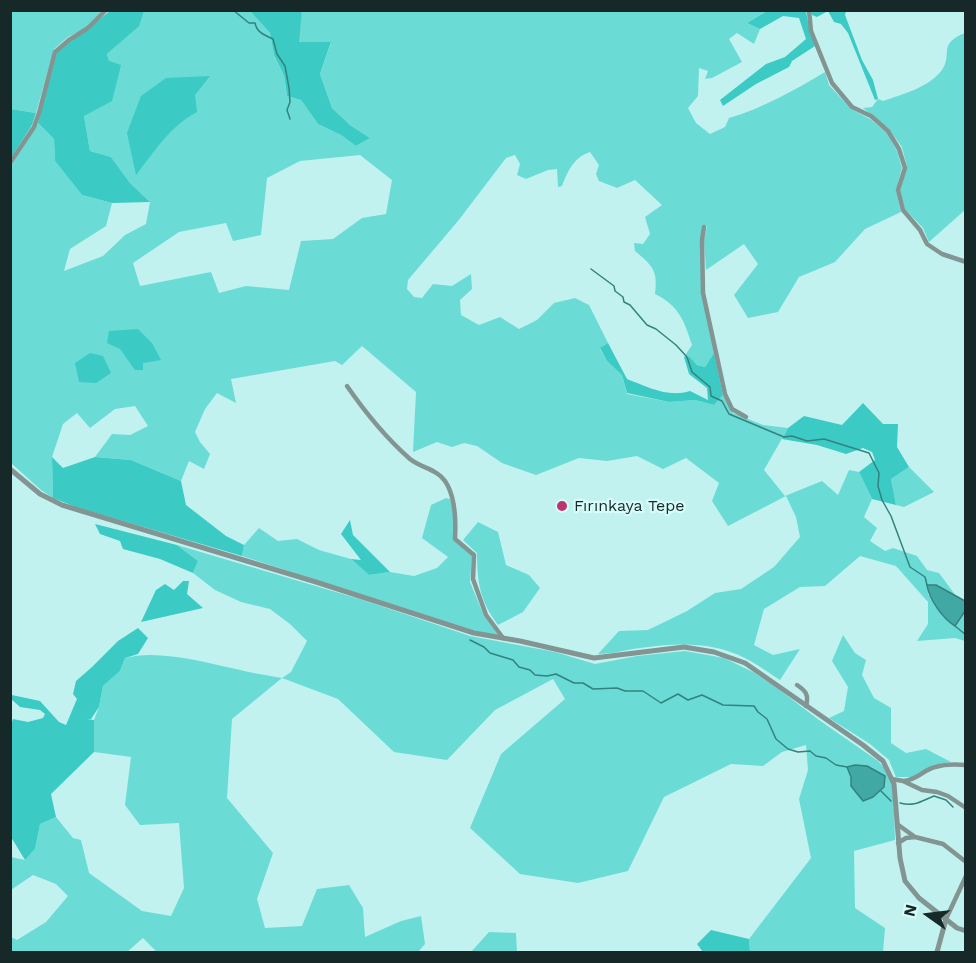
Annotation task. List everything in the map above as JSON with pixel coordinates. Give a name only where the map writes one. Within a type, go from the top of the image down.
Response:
[{"type":"street","points":[[10,163],[36,120],[55,52],[69,39],[88,28],[106,10]]},
{"type":"street","points":[[809,10],[812,31],[832,83],[852,107],[871,116],[888,131],[899,149],[905,168],[898,190],[903,210],[920,230],[927,244],[942,254],[966,262]]},
{"type":"street","points":[[704,227],[702,240],[703,293],[725,394],[732,409],[746,417]]},
{"type":"street","points":[[347,386],[364,411],[395,445],[413,461],[435,471],[446,481],[457,514],[455,539],[474,555],[472,579],[486,615],[503,638]]},
{"type":"street","points":[[10,469],[40,494],[62,506],[326,585],[463,630],[594,658],[678,648],[714,652],[737,659],[755,669],[880,758],[892,779],[896,799],[898,843],[905,881],[919,898],[966,931]]},
{"type":"street","points":[[797,685],[805,691],[808,697],[806,706]]},
{"type":"street","points":[[903,781],[916,779],[933,767],[966,765]]},
{"type":"street","points":[[892,779],[903,781],[922,790],[948,796],[966,808]]},
{"type":"street","points":[[897,824],[915,837]]},
{"type":"street","points":[[898,843],[906,838],[915,837],[943,844],[966,862]]},
{"type":"street","points":[[937,952],[946,919],[965,877]]},
{"type":"shaded area","points":[[10,11],[102,11],[87,27],[68,37],[54,49],[36,113],[11,109]]},
{"type":"shaded area","points":[[110,11],[144,11],[139,26],[107,54],[109,61],[121,65],[112,101],[84,116],[90,151],[111,157],[130,183],[150,202],[112,203],[82,195],[55,161],[54,139],[38,123],[57,52]]},
{"type":"shaded area","points":[[144,11],[250,11],[270,33],[274,55],[284,75],[287,96],[301,100],[318,124],[341,135],[356,146],[370,138],[350,125],[332,108],[320,74],[331,43],[298,43],[302,11],[767,11],[747,23],[760,29],[754,44],[737,33],[729,39],[742,62],[712,78],[705,79],[708,71],[699,68],[698,96],[688,108],[696,123],[710,134],[725,127],[729,118],[766,104],[825,72],[829,85],[851,109],[870,119],[887,133],[897,151],[902,168],[896,190],[901,212],[865,229],[835,262],[799,277],[778,312],[748,318],[734,295],[758,264],[744,244],[706,270],[704,240],[707,226],[703,225],[701,294],[714,353],[705,367],[697,365],[690,357],[684,357],[692,345],[683,321],[670,304],[655,294],[655,274],[635,251],[634,243],[643,244],[650,234],[645,217],[662,205],[635,180],[617,188],[599,181],[596,174],[599,165],[590,152],[575,161],[562,186],[558,187],[557,169],[548,170],[526,179],[517,175],[520,164],[515,155],[506,158],[458,221],[408,280],[407,289],[414,297],[422,298],[433,284],[452,286],[471,274],[472,289],[460,300],[461,315],[479,325],[500,317],[519,329],[537,320],[554,303],[575,298],[589,305],[608,343],[600,349],[607,361],[622,375],[627,394],[669,402],[695,400],[714,405],[723,395],[733,413],[763,425],[788,428],[764,470],[785,496],[822,481],[838,495],[849,470],[859,472],[872,499],[864,517],[877,528],[870,541],[885,551],[893,548],[917,556],[927,570],[939,573],[956,596],[936,585],[928,594],[939,611],[955,626],[965,611],[965,641],[955,638],[917,641],[928,624],[928,602],[896,566],[860,556],[825,586],[800,587],[764,609],[754,645],[773,655],[800,649],[780,680],[732,652],[706,646],[666,645],[598,654],[619,631],[648,630],[687,611],[715,593],[741,589],[774,567],[800,537],[796,517],[786,496],[728,526],[712,501],[719,483],[686,458],[663,469],[637,456],[607,461],[579,458],[536,475],[502,463],[477,446],[464,443],[452,447],[437,442],[413,452],[416,392],[362,346],[342,365],[335,361],[231,379],[236,403],[217,393],[205,409],[195,432],[210,454],[204,469],[189,461],[181,481],[131,460],[95,457],[112,434],[130,435],[148,426],[135,406],[115,409],[90,428],[77,413],[63,424],[52,457],[53,498],[41,490],[11,463],[10,167],[38,123],[54,139],[55,161],[82,195],[112,203],[106,226],[70,249],[64,271],[103,256],[125,235],[146,224],[150,202],[130,183],[111,157],[90,151],[84,116],[109,61],[107,54],[138,26]],"holes":[[[360,155],[392,180],[386,214],[362,218],[333,239],[301,241],[289,290],[246,286],[219,293],[211,272],[140,286],[133,263],[179,232],[226,223],[233,241],[261,235],[267,178],[300,161]]]},
{"type":"shaded area","points":[[250,11],[302,11],[299,42],[331,42],[320,74],[332,108],[350,125],[370,138],[356,146],[341,135],[318,124],[301,100],[287,96],[284,75],[274,55],[270,33]]},
{"type":"shaded area","points":[[767,11],[806,11],[815,46],[792,61],[789,67],[756,84],[723,106],[720,100],[766,64],[785,57],[806,39],[799,18],[783,16],[760,29],[747,23]]},
{"type":"shaded area","points":[[811,11],[828,11],[817,17],[812,15]]},
{"type":"shaded area","points":[[828,11],[846,11],[845,15],[862,60],[873,80],[878,99],[875,100],[848,33],[841,24],[834,22]]},
{"type":"shaded area","points":[[965,33],[965,210],[929,242],[923,228],[905,209],[900,191],[907,167],[902,147],[889,129],[863,108],[872,107],[878,99],[883,101],[915,90],[930,81],[945,64],[948,45],[956,37]]},
{"type":"shaded area","points":[[210,76],[195,95],[197,112],[171,132],[136,175],[127,133],[141,96],[166,78]]},
{"type":"shaded area","points":[[11,109],[36,113],[32,125],[11,158]]},
{"type":"shaded area","points":[[138,329],[152,343],[161,360],[143,363],[143,370],[135,370],[120,349],[107,343],[109,331]]},
{"type":"shaded area","points":[[608,343],[627,379],[666,392],[690,391],[708,400],[707,388],[689,374],[684,357],[690,357],[697,365],[705,367],[714,353],[723,395],[714,405],[695,400],[669,402],[627,393],[622,375],[607,361],[600,348]]},
{"type":"shaded area","points":[[90,353],[103,356],[111,373],[96,383],[79,382],[75,363]]},
{"type":"shaded area","points":[[863,403],[883,424],[898,424],[897,447],[909,467],[891,479],[896,505],[872,499],[859,472],[875,460],[872,452],[863,448],[846,454],[817,445],[782,439],[788,428],[804,416],[842,425]]},
{"type":"shaded area","points":[[52,457],[63,468],[95,457],[131,460],[181,481],[186,505],[226,536],[244,545],[242,556],[76,507],[53,498]]},
{"type":"shaded area","points":[[909,467],[934,492],[904,507],[896,505],[891,479]]},
{"type":"shaded area","points":[[446,498],[450,499],[455,514],[453,540],[472,555],[470,582],[484,616],[499,636],[479,632],[242,556],[244,545],[259,528],[278,541],[297,539],[319,550],[351,559],[369,575],[390,572],[414,576],[437,568],[448,557],[422,538],[431,505]]},
{"type":"shaded area","points":[[350,520],[353,535],[390,572],[369,575],[351,559],[361,560],[341,534]]},
{"type":"shaded area","points":[[478,522],[498,532],[506,565],[529,575],[540,588],[523,612],[498,625],[483,599],[477,553],[463,540]]},
{"type":"shaded area","points":[[95,524],[177,545],[198,561],[193,573],[160,559],[123,549],[120,541],[100,534]]},
{"type":"shaded area","points":[[177,545],[363,600],[470,636],[555,652],[595,664],[637,656],[685,651],[724,658],[753,672],[878,761],[887,771],[893,785],[895,840],[854,851],[855,908],[885,928],[883,952],[750,952],[749,939],[811,858],[799,799],[808,770],[806,745],[782,752],[763,766],[731,764],[664,797],[628,871],[578,883],[520,874],[470,828],[501,754],[565,699],[553,679],[495,710],[447,760],[394,752],[338,699],[282,678],[291,672],[307,641],[270,609],[241,602],[215,590],[193,573],[198,561]]},
{"type":"shaded area","points":[[183,581],[189,581],[187,594],[203,608],[141,622],[156,590],[165,584],[174,590]]},
{"type":"shaded area","points":[[927,585],[936,585],[965,601],[965,611],[955,626],[937,608]]},
{"type":"shaded area","points":[[138,628],[148,638],[138,654],[125,658],[120,671],[103,686],[99,707],[91,719],[87,719],[94,720],[94,752],[51,794],[56,817],[40,824],[35,849],[25,860],[11,837],[11,725],[13,719],[28,722],[43,718],[45,714],[40,710],[20,707],[11,699],[12,695],[40,701],[59,722],[66,725],[77,699],[73,694],[76,681],[118,641]]},
{"type":"shaded area","points":[[843,635],[855,653],[866,660],[862,675],[874,698],[891,708],[891,743],[906,753],[926,749],[951,762],[933,765],[915,777],[896,777],[889,760],[870,744],[829,718],[844,711],[848,687],[832,661]]},
{"type":"shaded area","points":[[166,656],[282,678],[232,719],[227,798],[273,853],[257,899],[265,928],[302,926],[317,889],[349,885],[363,908],[365,937],[401,921],[421,916],[425,944],[418,952],[157,952],[143,938],[127,952],[11,952],[11,937],[17,940],[46,922],[68,896],[56,884],[33,875],[11,890],[11,857],[25,860],[35,849],[40,824],[56,817],[73,838],[81,840],[89,873],[142,911],[171,916],[184,888],[179,823],[140,825],[125,805],[131,757],[94,752],[94,720],[103,686],[120,671],[125,658]]},
{"type":"shaded area","points":[[867,766],[885,776],[884,787],[873,797],[863,801],[851,786],[851,777],[847,767]]},
{"type":"shaded area","points":[[711,930],[749,939],[750,952],[703,952],[697,944]]},
{"type":"shaded area","points":[[489,932],[516,933],[517,952],[471,952]]},
{"type":"waterway","points":[[233,10],[249,23],[255,23],[259,31],[273,39],[277,54],[285,66],[290,102],[287,110],[290,119]]},
{"type":"waterway","points":[[591,269],[614,286],[615,291],[623,297],[624,302],[630,305],[647,325],[656,329],[676,345],[687,357],[692,372],[710,387],[711,396],[722,401],[729,414],[784,437],[792,436],[807,441],[824,439],[869,453],[879,473],[878,486],[882,500],[891,516],[910,567],[925,577],[927,585]]},
{"type":"waterway","points":[[955,626],[966,635]]},
{"type":"waterway","points":[[470,640],[490,653],[513,660],[519,667],[530,670],[535,675],[556,674],[574,683],[583,683],[593,689],[617,688],[625,691],[643,691],[661,703],[678,694],[688,700],[702,695],[723,705],[754,706],[767,719],[776,739],[788,749],[798,752],[810,751],[836,765],[847,767]]},
{"type":"waterway","points":[[881,791],[891,801]]},
{"type":"waterway","points":[[900,803],[914,804],[934,796],[946,800],[953,807]]},
{"type":"place","name":"Fırınkaya Tepe","points":[[562,506]]}]
